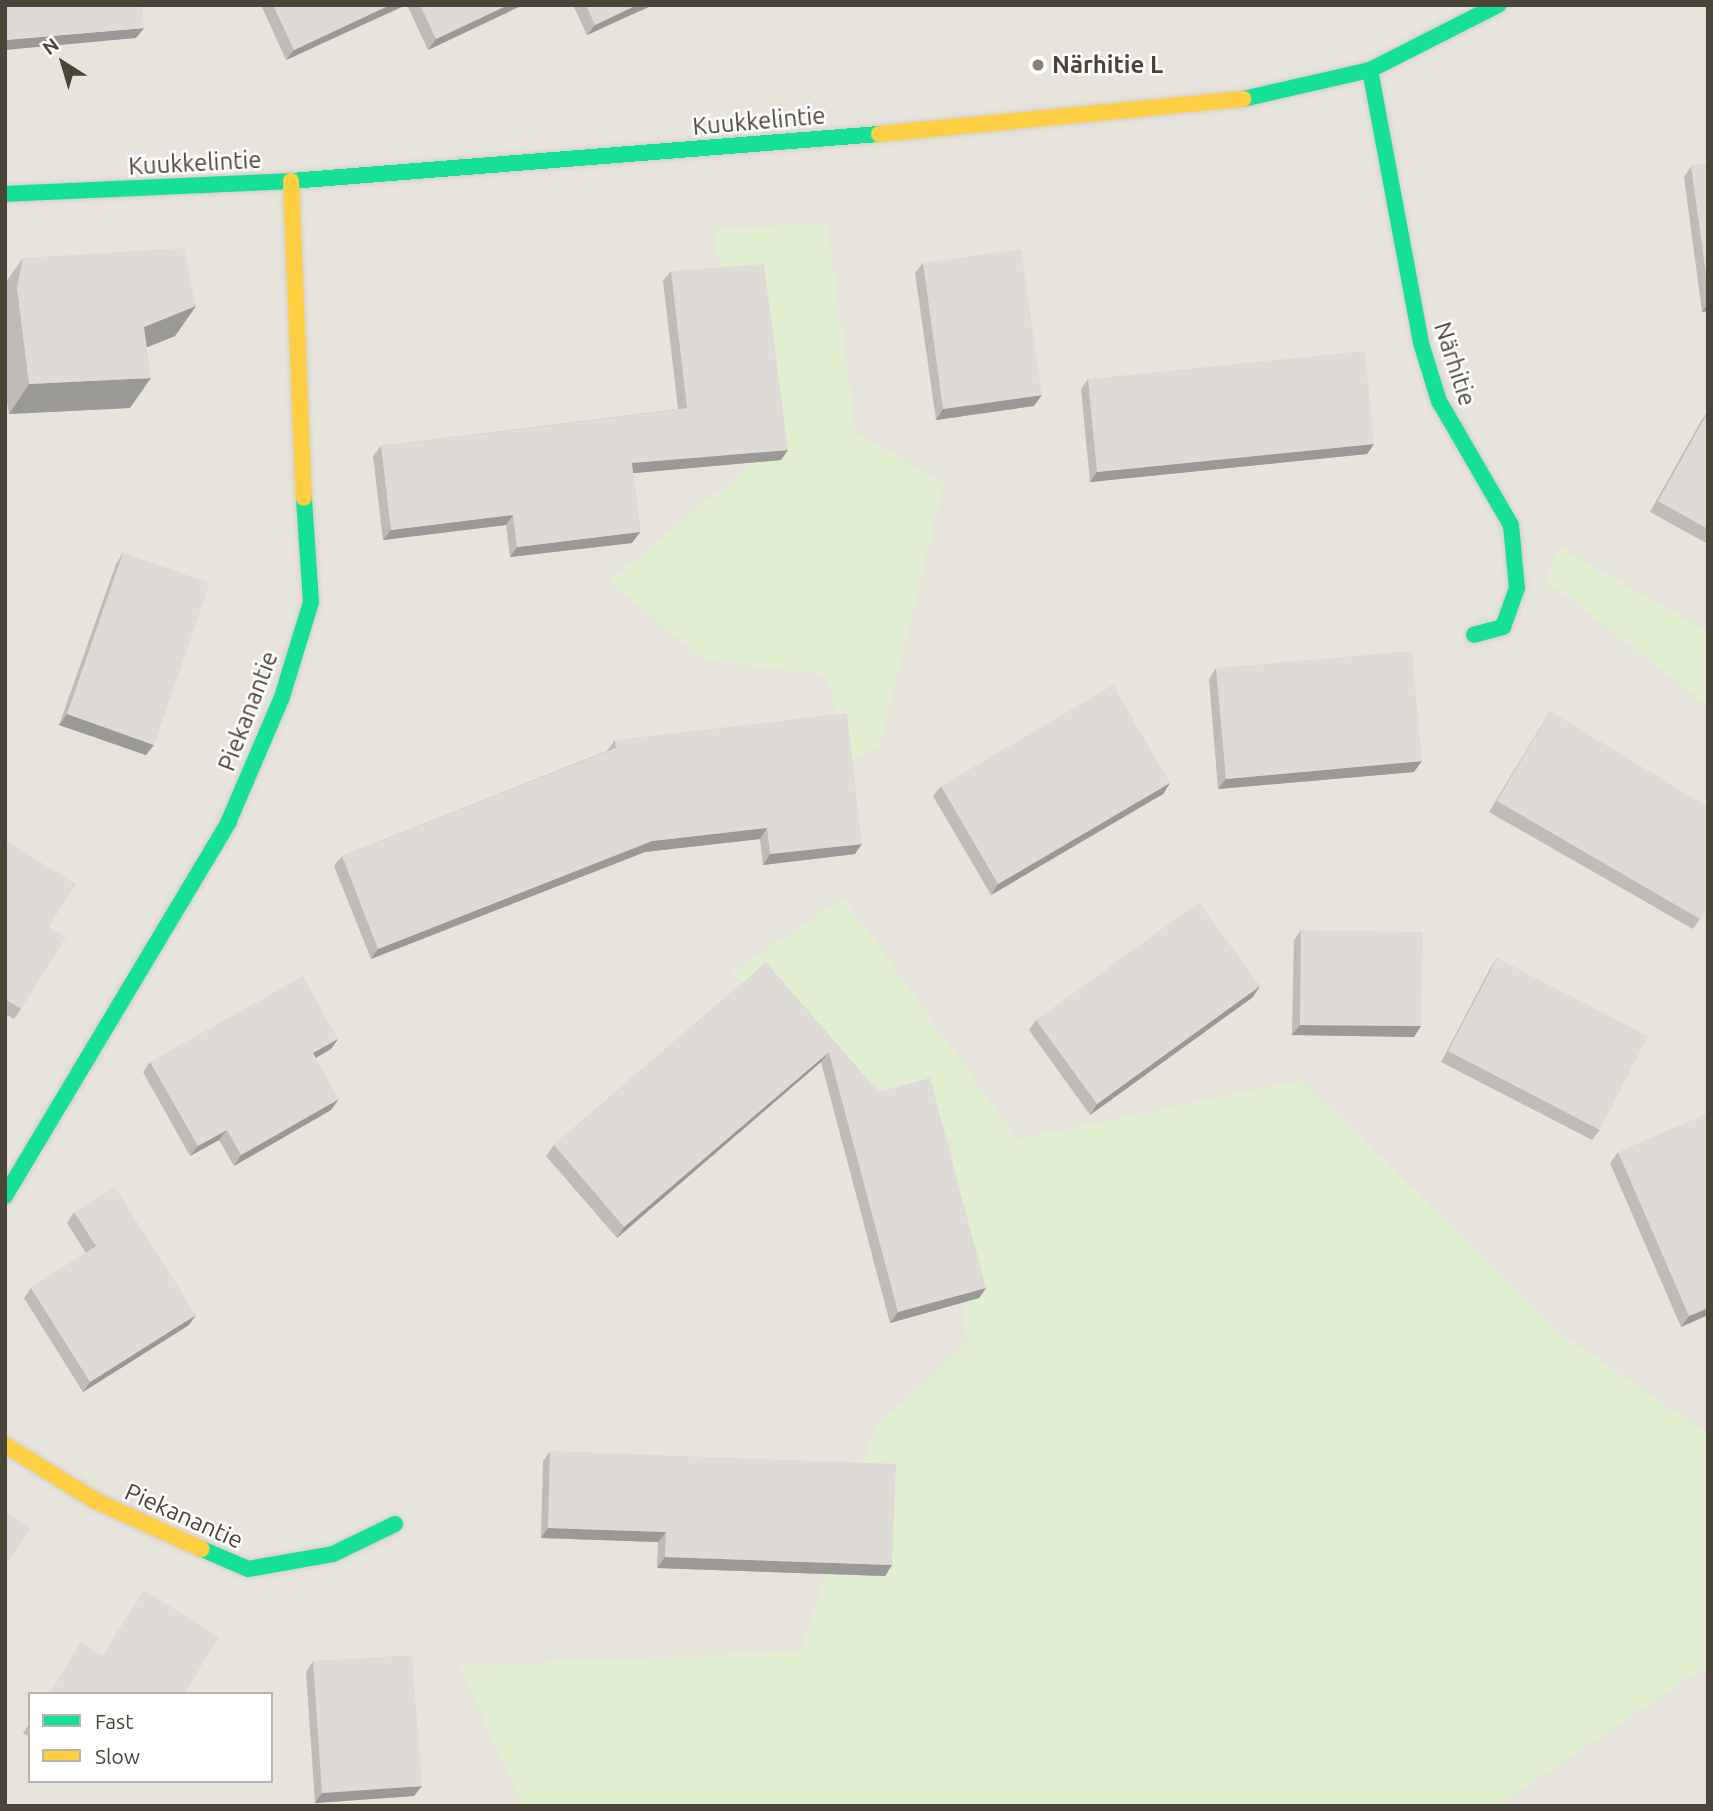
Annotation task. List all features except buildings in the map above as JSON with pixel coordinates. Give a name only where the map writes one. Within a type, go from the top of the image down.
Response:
[{"type":"street","name":"Kuukkelintie","points":[[5,194],[291,181],[985,126],[1251,98],[1370,70],[1498,5]]},
{"type":"street","name":"Närhitie","points":[[1370,70],[1421,343],[1439,401],[1511,525],[1517,588],[1503,627],[1474,635]]},
{"type":"street","name":"Piekanantie","points":[[5,1196],[228,823],[282,698],[311,602],[297,403],[291,181]]},
{"type":"street","name":"Piekanantie","points":[[5,1445],[96,1501],[248,1569],[333,1554],[395,1524]]},
{"type":"shaded area","points":[[5,5],[1708,5],[1708,1806],[5,1806]]},
{"type":"green space","points":[[827,222],[856,433],[944,483],[880,747],[849,762],[826,675],[703,660],[609,581],[750,465],[714,230]]},
{"type":"green space","points":[[1560,547],[1708,632],[1708,706],[1545,580]]},
{"type":"green space","points":[[844,897],[1017,1139],[1301,1080],[1566,1337],[1708,1434],[1708,1665],[1497,1806],[523,1806],[459,1666],[800,1651],[875,1427],[967,1343],[952,1142],[730,973]]},
{"type":"traffic: fast","points":[[1243,99],[1370,70],[1498,5]]},
{"type":"traffic: fast","points":[[1370,70],[1421,343],[1439,401],[1511,525],[1517,588],[1503,627],[1474,635]]},
{"type":"traffic: fast","points":[[5,194],[291,181],[879,134]]},
{"type":"traffic: fast","points":[[5,1196],[228,823],[282,697],[311,602],[304,498]]},
{"type":"traffic: fast","points":[[202,1549],[248,1569],[333,1554],[395,1524]]},
{"type":"traffic: slow","points":[[879,134],[1243,99]]},
{"type":"traffic: slow","points":[[291,181],[304,498]]},
{"type":"traffic: slow","points":[[5,1445],[96,1501],[202,1549]]},
{"type":"place","name":"Närhitie L","points":[[1038,65]]}]
